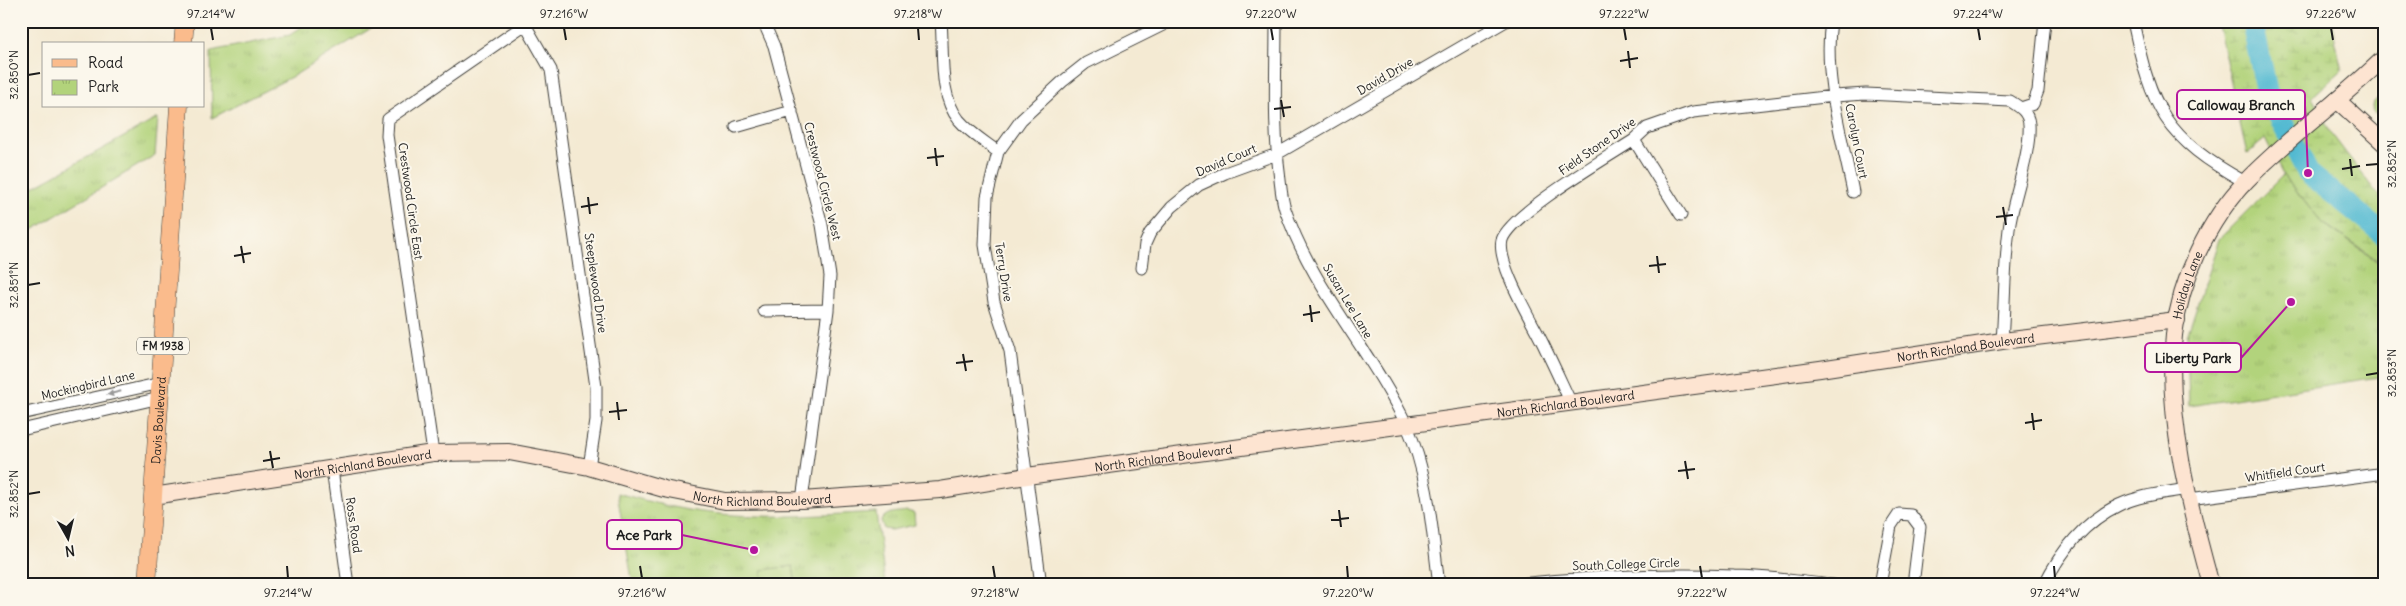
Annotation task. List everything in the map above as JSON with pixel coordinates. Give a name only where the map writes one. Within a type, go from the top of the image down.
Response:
[{"type":"main road","points":[[183,42],[185,21]]},
{"type":"main road","name":"Davis Boulevard","points":[[147,585],[179,108]]},
{"type":"street","name":"Crestwood Circle West","points":[[763,21],[774,46],[822,225],[830,276],[828,310],[802,500]]},
{"type":"street","points":[[941,21],[944,81],[949,101],[958,119],[970,131],[998,152]]},
{"type":"street","name":"Terry Drive","points":[[1041,585],[1010,351],[994,302],[985,245],[987,198],[998,152],[1021,120],[1062,82],[1086,63],[1171,21]]},
{"type":"street","name":"Susan Lee Lane","points":[[1276,21],[1277,154],[1284,207],[1294,234],[1333,307],[1406,425],[1425,478],[1439,585]]},
{"type":"street","name":"David Drive","points":[[1277,154],[1506,21]]},
{"type":"street","name":"Carolyn Court","points":[[1831,21],[1830,57],[1834,96],[1852,192]]},
{"type":"street","points":[[2002,341],[2010,224],[2029,139],[2029,123],[2026,113],[2021,108],[2033,104],[2038,91],[2045,21]]},
{"type":"street","points":[[2132,21],[2142,69],[2152,96],[2180,137],[2212,163],[2245,182]]},
{"type":"street","name":"Crestwood Circle East","points":[[433,453],[387,135],[388,119],[526,22]]},
{"type":"street","name":"Steeplewood Drive","points":[[526,22],[551,70],[564,148],[596,387],[596,421],[589,467]]},
{"type":"street","name":"Holiday Lane","points":[[2212,585],[2188,494],[2173,390],[2173,352],[2177,320],[2199,250],[2210,230],[2245,182],[2385,57]]},
{"type":"street","name":"Field Stone Drive","points":[[1571,403],[1502,258],[1503,238],[1514,223],[1542,200],[1634,140],[1647,128],[1693,112],[1866,94],[2010,101],[2021,108]]},
{"type":"street","points":[[2336,100],[2385,144]]},
{"type":"street","points":[[736,127],[792,111]]},
{"type":"street","points":[[1634,140],[1681,215]]},
{"type":"street","name":"David Court","points":[[1142,268],[1145,244],[1150,233],[1172,207],[1199,185],[1225,173],[1277,154]]},
{"type":"street","points":[[764,311],[828,310]]},
{"type":"street","name":"North Richland Boulevard","points":[[152,496],[433,453],[509,452],[589,467],[664,489],[725,501],[802,500],[940,490],[1027,476],[1820,369],[2002,341],[2177,320]]},
{"type":"street","points":[[21,430],[161,391]]},
{"type":"street","name":"Mockingbird Lane","points":[[21,414],[161,391]]},
{"type":"street","name":"Ross Road","points":[[332,468],[348,585]]},
{"type":"street","name":"Whitfield Court","points":[[2044,585],[2053,565],[2072,540],[2102,515],[2120,504],[2188,494],[2385,473]]},
{"type":"street","points":[[1880,585],[1891,526],[1899,514],[1911,515],[1920,527],[1913,585]]},
{"type":"street","name":"South College Circle","points":[[1509,585],[1577,579],[1675,575],[1736,576],[1833,585]]},
{"type":"green space","points":[[310,21],[383,21],[295,75],[212,118],[211,51],[290,35]]},
{"type":"green space","points":[[2217,21],[2331,21],[2342,70],[2312,97],[2330,132],[2385,204],[2385,262],[2383,264],[2320,221],[2283,175],[2265,139],[2247,154]]},
{"type":"green space","points":[[2385,91],[2385,122],[2372,111],[2374,102]]},
{"type":"green space","points":[[158,118],[155,155],[21,237],[21,194]]},
{"type":"green space","points":[[2283,175],[2320,221],[2385,267],[2385,376],[2189,406],[2187,336],[2219,239]]},
{"type":"green space","points":[[617,493],[679,508],[735,515],[805,516],[876,512],[885,584],[633,585]]},
{"type":"green space","points":[[907,511],[914,513],[915,525],[891,530],[884,529],[881,521],[883,518],[892,513]]},
{"type":"green space","points":[[793,566],[796,585],[764,585],[762,570]]},
{"type":"waterway","points":[[2252,21],[2267,92],[2308,173],[2385,235]]},
{"type":"place","name":"Calloway Branch","points":[[2308,173]]},
{"type":"place","name":"Liberty Park","points":[[2291,302]]},
{"type":"place","name":"Ace Park","points":[[754,550]]}]
